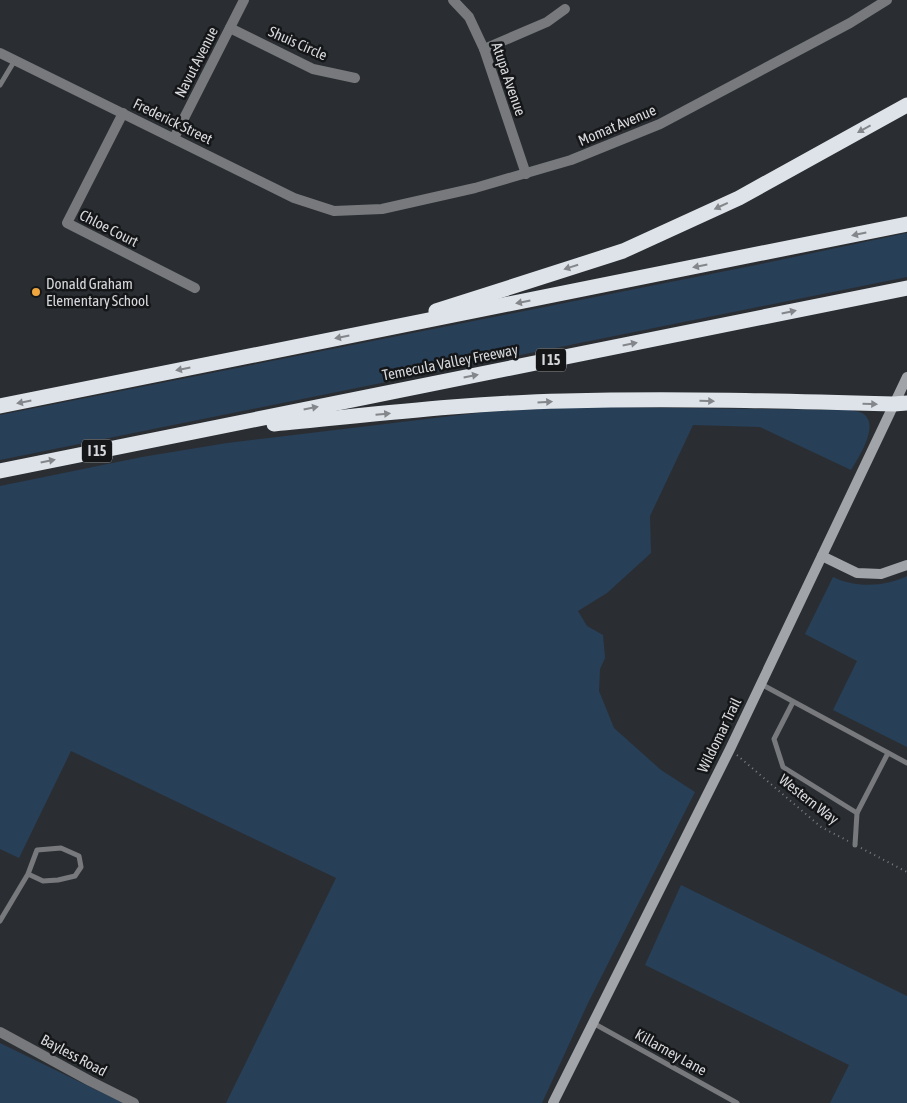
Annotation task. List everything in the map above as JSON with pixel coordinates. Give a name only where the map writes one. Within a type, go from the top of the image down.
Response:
[{"type":"highway","points":[[369,332],[623,251],[739,198],[907,105]]},
{"type":"highway","points":[[0,406],[907,224]]},
{"type":"highway","name":"Temecula Valley Freeway","points":[[0,471],[907,288]]},
{"type":"highway","points":[[195,431],[485,405],[563,401],[900,403]]},
{"type":"main road","name":"Wildomar Trail","points":[[554,1103],[730,749],[822,556],[900,403],[907,377]]},
{"type":"main road","points":[[822,556],[857,573],[881,574],[907,565]]},
{"type":"street","name":"Navut Avenue","points":[[174,138],[244,0]]},
{"type":"street","name":"Atupa Avenue","points":[[453,0],[469,17],[484,49],[526,174]]},
{"type":"street","name":"Momat Avenue","points":[[334,211],[382,209],[526,174],[571,160],[660,124],[850,23],[887,0]]},
{"type":"street","points":[[484,49],[546,22],[565,9]]},
{"type":"street","name":"Shuis Circle","points":[[230,28],[313,69],[355,78]]},
{"type":"street","name":"Frederick Street","points":[[0,52],[294,198],[334,211]]},
{"type":"street","name":"Chloe Court","points":[[123,113],[67,223],[195,288]]},
{"type":"street","name":"Bayless Road","points":[[0,1032],[134,1103]]},
{"type":"lane","points":[[0,85],[15,60]]},
{"type":"lane","points":[[760,684],[907,763]]},
{"type":"lane","points":[[793,702],[774,739],[783,767],[856,812]]},
{"type":"lane","points":[[855,845],[856,812],[888,753]]},
{"type":"lane","points":[[0,921],[28,874],[37,850],[61,848],[79,856],[81,867],[76,876],[58,880],[43,880],[28,874]]},
{"type":"lane","name":"Killarney Lane","points":[[593,1023],[738,1103]]},
{"type":"path","name":"Western Way","points":[[730,749],[821,827],[907,872]]},
{"type":"shaded area","points":[[907,233],[907,277],[0,460],[0,415],[761,264]]},
{"type":"shaded area","points":[[599,407],[850,410],[862,413],[867,418],[869,432],[863,449],[851,470],[760,427],[693,425],[650,516],[651,553],[607,593],[578,611],[587,626],[603,635],[605,658],[600,669],[599,691],[614,728],[661,770],[695,792],[588,1003],[542,1103],[226,1103],[336,878],[71,751],[19,858],[0,849],[0,486],[142,457],[227,443],[485,412]]},
{"type":"shaded area","points":[[907,576],[907,747],[833,710],[857,661],[805,634],[833,577],[851,583],[870,585],[898,580]]},
{"type":"shaded area","points":[[681,885],[907,996],[907,1103],[830,1103],[849,1065],[645,965]]},
{"type":"shaded area","points":[[0,1043],[123,1103],[0,1103]]},
{"type":"place","name":"Donald Graham Elementary School","points":[[36,292]]}]
